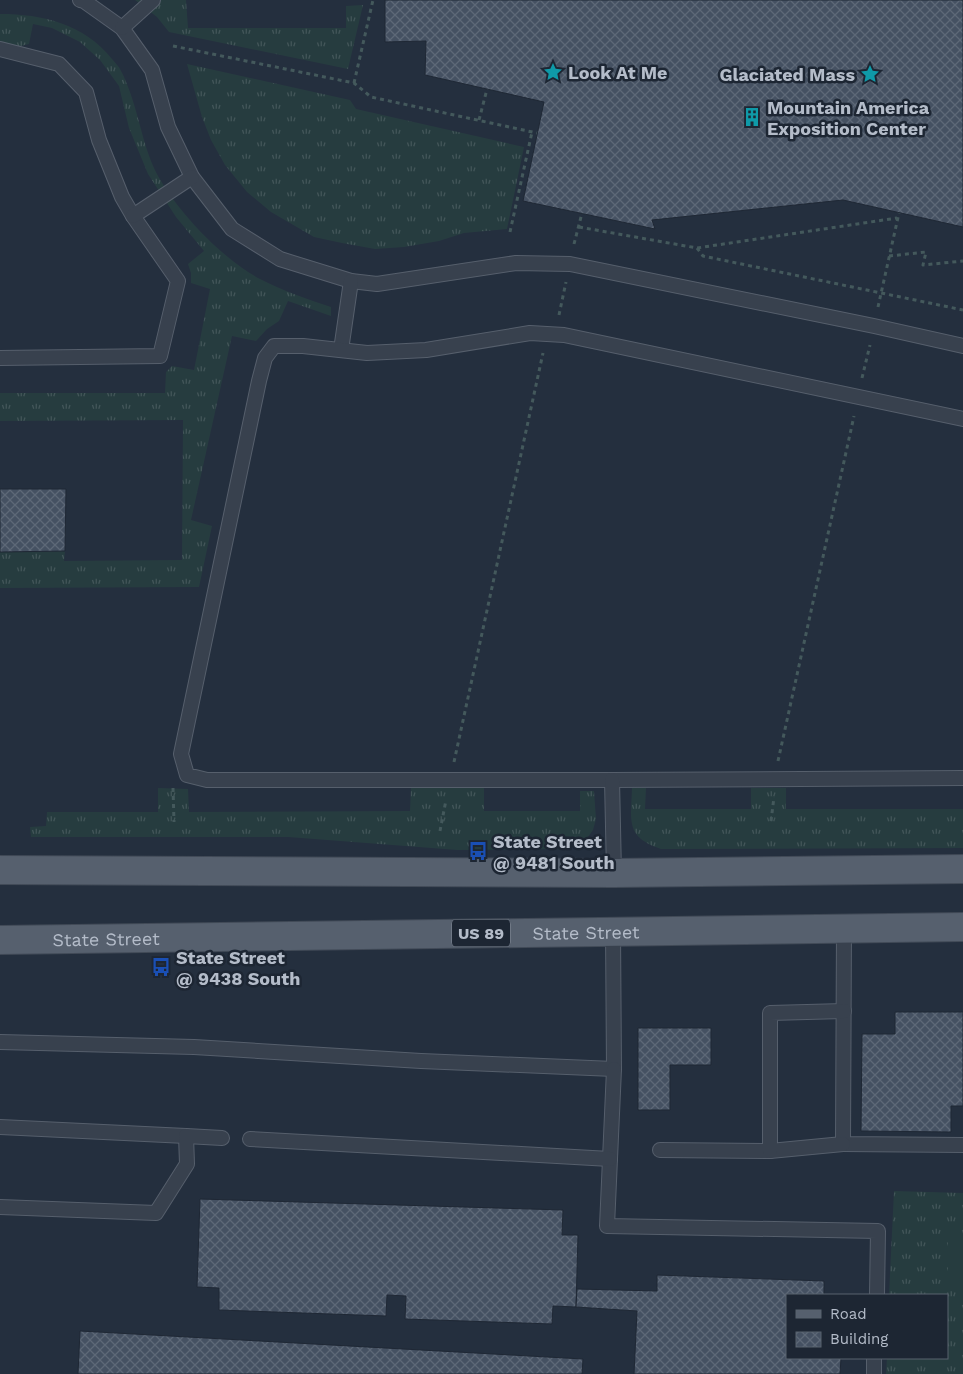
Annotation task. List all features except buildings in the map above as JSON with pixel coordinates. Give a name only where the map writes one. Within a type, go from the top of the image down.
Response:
[{"type":"main road","points":[[0,870],[614,873],[963,870]]},
{"type":"main road","name":"State Street","points":[[0,940],[963,927]]},
{"type":"lane","points":[[80,0],[122,28],[152,70],[168,126],[192,177],[232,229],[280,259],[351,281],[377,284],[516,263],[570,264],[963,346]]},
{"type":"lane","points":[[122,28],[153,0]]},
{"type":"lane","points":[[0,49],[59,64],[86,92],[99,140],[122,197],[178,281],[160,356],[0,358]]},
{"type":"lane","points":[[133,216],[192,177]]},
{"type":"lane","points":[[341,350],[351,281]]},
{"type":"lane","points":[[963,419],[564,335],[530,333],[426,350],[367,353],[303,346],[274,346],[265,358],[259,381],[181,754],[187,775],[208,780],[963,778]]},
{"type":"lane","points":[[612,780],[614,873]]},
{"type":"lane","points":[[843,1144],[844,928]]},
{"type":"lane","points":[[613,931],[614,1069],[607,1226],[878,1231],[876,1294]]},
{"type":"lane","points":[[770,1151],[770,1013],[844,1011]]},
{"type":"lane","points":[[0,1042],[194,1048],[420,1061],[614,1069]]},
{"type":"lane","points":[[0,1127],[222,1138]]},
{"type":"lane","points":[[0,1207],[156,1213],[187,1164],[186,1136]]},
{"type":"lane","points":[[250,1139],[610,1159]]},
{"type":"lane","points":[[660,1150],[770,1151],[843,1144],[963,1146]]},
{"type":"lane","points":[[874,1359],[874,1374]]},
{"type":"path","points":[[354,83],[373,0]]},
{"type":"path","points":[[172,46],[354,83],[371,97],[537,133]]},
{"type":"path","points":[[478,120],[487,88]]},
{"type":"path","points":[[510,232],[532,132]]},
{"type":"path","points":[[440,831],[544,346],[558,321],[582,213]]},
{"type":"path","points":[[771,821],[778,760],[899,213]]},
{"type":"path","points":[[579,227],[697,248],[898,218]]},
{"type":"path","points":[[697,248],[703,256],[963,310]]},
{"type":"path","points":[[889,256],[926,252],[924,265],[963,261]]},
{"type":"path","points":[[173,785],[174,822]]},
{"type":"green space","points":[[135,0],[186,0],[188,28],[346,28],[346,6],[363,5],[348,69],[169,32],[157,17]]},
{"type":"green space","points":[[0,14],[32,16],[62,23],[89,37],[101,47],[118,66],[124,77],[135,106],[147,150],[161,181],[192,222],[218,249],[246,271],[277,287],[331,307],[331,316],[288,301],[279,321],[267,329],[256,341],[232,336],[191,520],[212,526],[199,587],[0,588],[0,552],[65,551],[64,561],[182,560],[183,420],[0,421],[0,393],[165,393],[166,372],[172,366],[194,370],[210,289],[191,283],[191,273],[188,264],[204,251],[176,217],[148,174],[129,128],[119,86],[100,60],[80,42],[52,28],[33,24],[29,44],[0,51]]},
{"type":"green space","points":[[187,64],[350,100],[356,109],[524,147],[507,229],[464,233],[439,241],[404,247],[375,249],[314,237],[271,212],[247,192],[225,165],[211,140],[202,117]]},
{"type":"green space","points":[[158,788],[188,789],[189,812],[410,811],[411,788],[484,788],[484,811],[580,811],[580,791],[594,791],[596,819],[593,830],[585,841],[566,849],[458,850],[288,837],[31,837],[30,827],[46,826],[47,812],[158,812]]},
{"type":"green space","points":[[632,788],[646,788],[645,809],[751,809],[751,788],[786,788],[786,809],[963,809],[963,848],[661,849],[641,839],[636,833],[631,819]]},
{"type":"green space","points":[[894,1191],[963,1193],[963,1240],[948,1241],[949,1285],[963,1285],[963,1374],[886,1374],[887,1359],[948,1359],[948,1294],[889,1294]]},
{"type":"green space","points":[[948,1240],[963,1240],[963,1285],[948,1285]]},
{"type":"place","name":"Look At Me","points":[[553,72]]},
{"type":"place","name":"Glaciated Mass","points":[[870,74]]},
{"type":"place","name":"Mountain America Exposition Center","points":[[752,117]]},
{"type":"place","name":"State Street @ 9481 South","points":[[478,851]]},
{"type":"place","name":"State Street @ 9438 South","points":[[161,967]]}]
